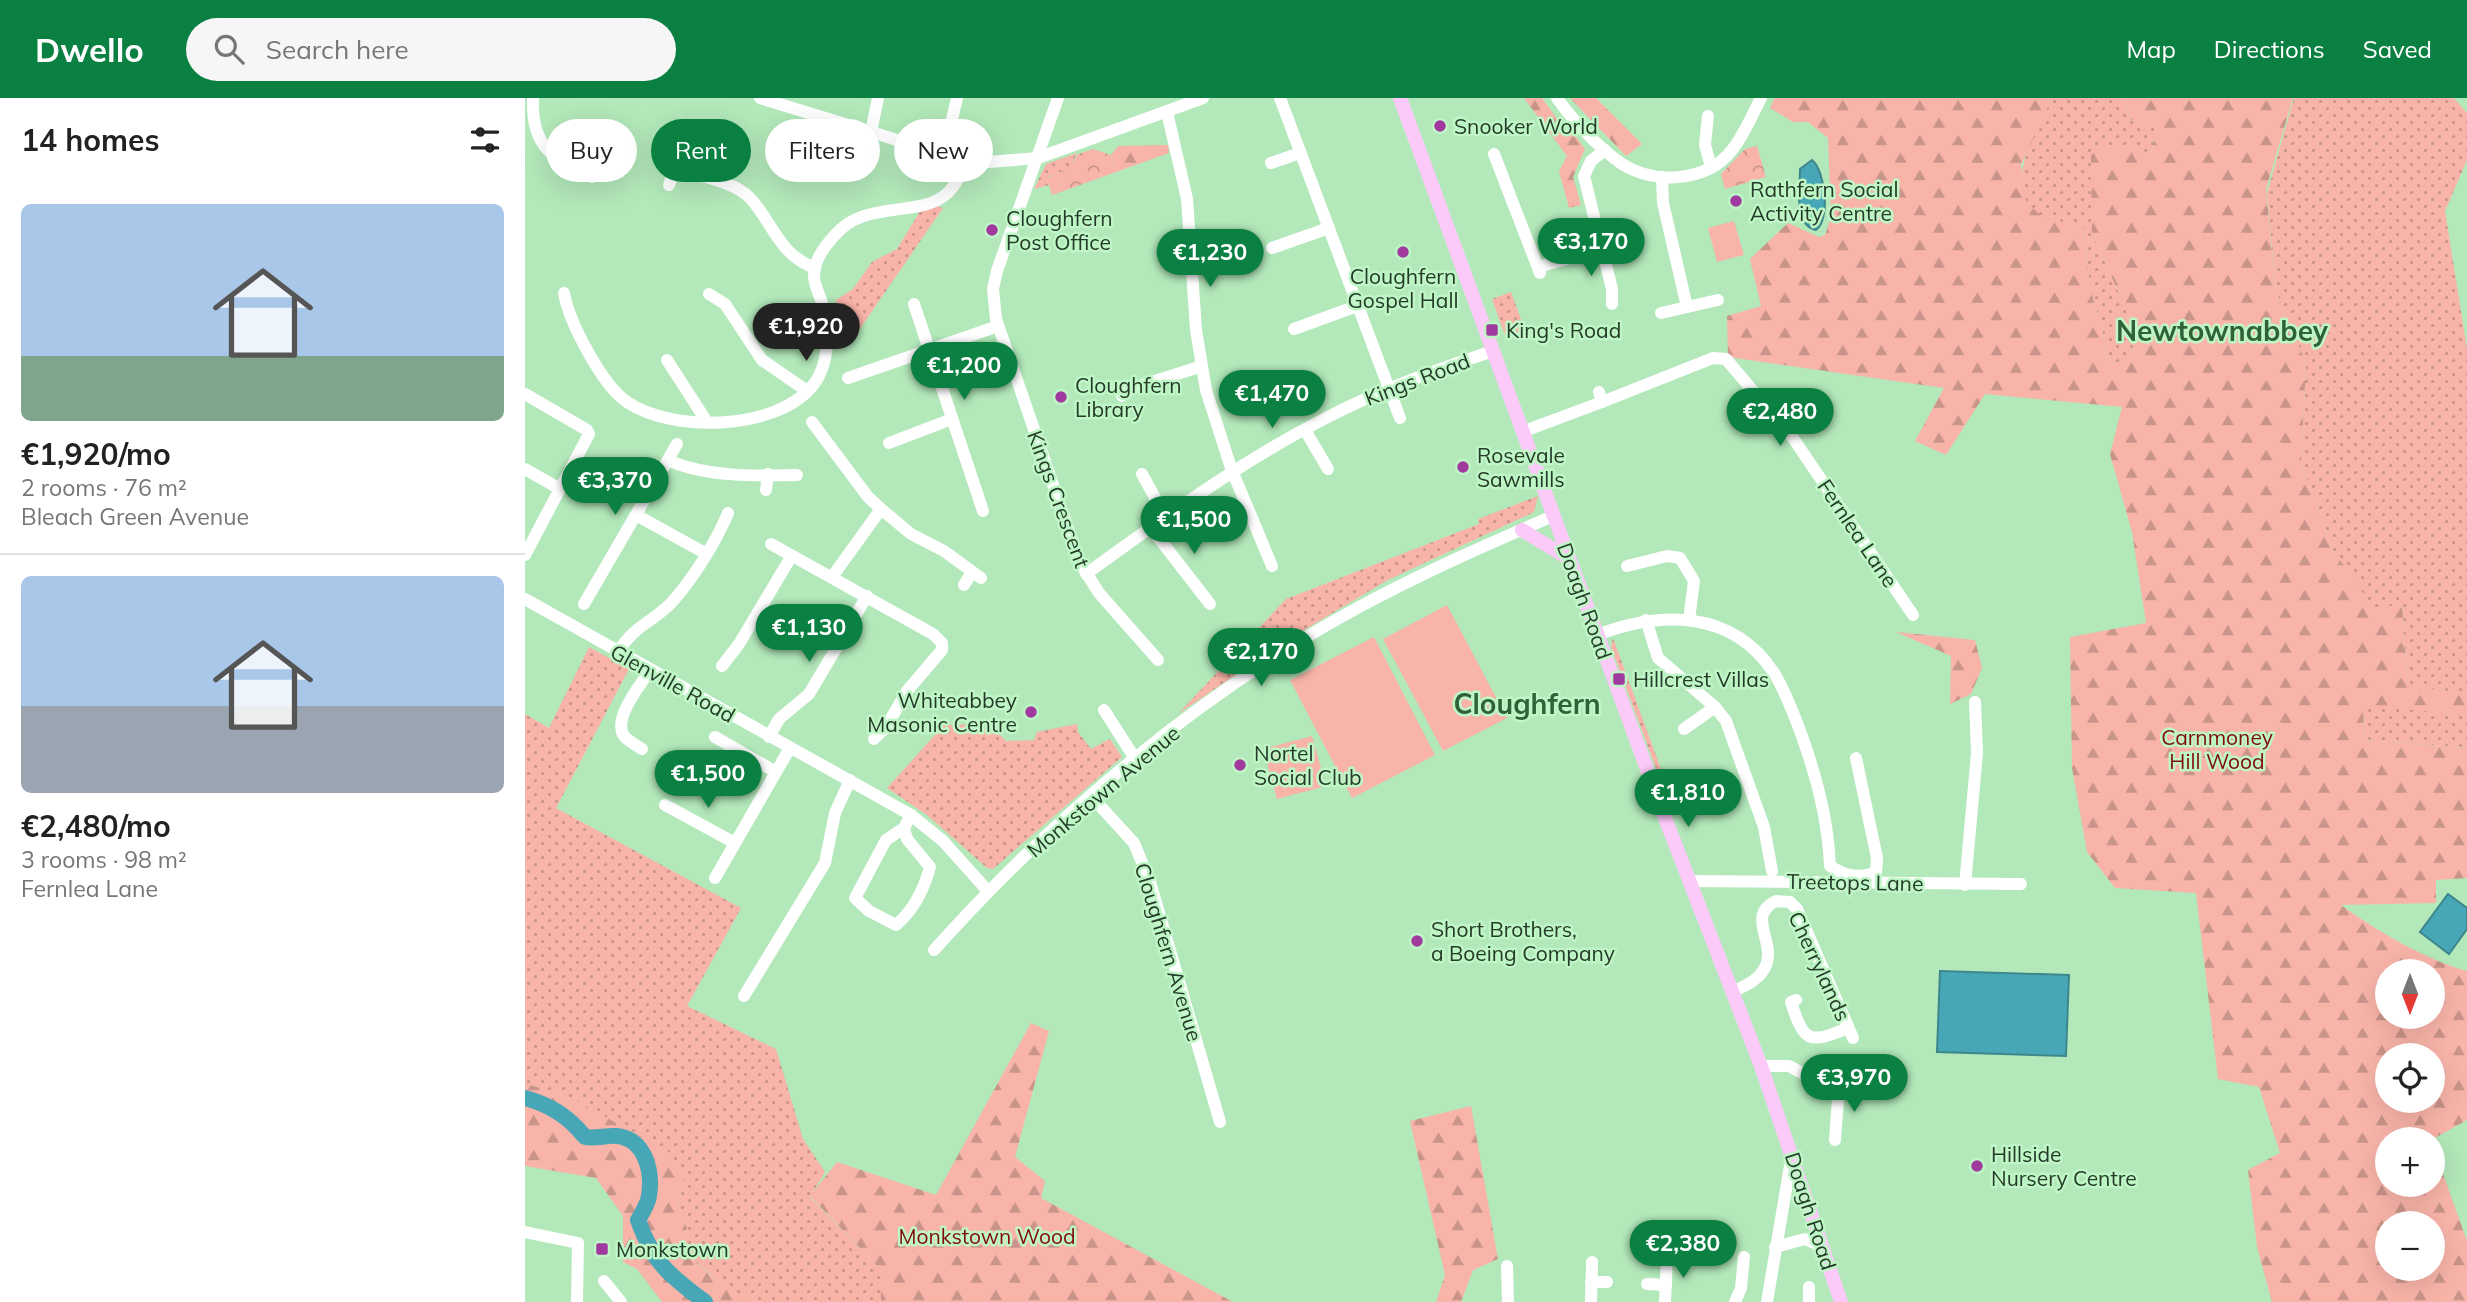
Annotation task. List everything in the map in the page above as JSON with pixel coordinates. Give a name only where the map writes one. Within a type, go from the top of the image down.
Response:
[{"type":"main road","name":"Doagh Road","points":[[1400,98],[1521,432],[1761,1066],[1841,1302]]},
{"type":"main road","points":[[1522,530],[1569,559]]},
{"type":"street","points":[[533,98],[535,127],[546,150]]},
{"type":"street","points":[[760,98],[784,102],[833,119]]},
{"type":"street","points":[[873,119],[878,98]]},
{"type":"street","points":[[952,119],[957,98]]},
{"type":"street","name":"Kings Crescent","points":[[1058,98],[994,282],[994,306],[998,326],[1076,554],[1086,574],[1158,660]]},
{"type":"street","points":[[993,162],[1038,158],[1203,98]]},
{"type":"street","points":[[1280,98],[1400,418]]},
{"type":"street","points":[[1557,98],[1605,150],[1623,165],[1662,177],[1682,177],[1711,167],[1732,151],[1761,98]]},
{"type":"street","points":[[1167,111],[1187,199],[1196,330],[1202,366],[1218,435],[1272,566]]},
{"type":"street","points":[[1708,116],[1705,145],[1711,167]]},
{"type":"street","points":[[1605,150],[1591,162],[1584,176],[1612,304]]},
{"type":"street","points":[[1271,163],[1300,153]]},
{"type":"street","points":[[1494,155],[1539,270],[1602,249]]},
{"type":"street","points":[[669,184],[676,164],[740,190],[751,199],[778,241],[815,268]]},
{"type":"street","points":[[1662,177],[1663,203],[1687,307]]},
{"type":"street","points":[[564,293],[566,308],[601,372],[622,398],[649,414],[672,420],[738,421],[765,414],[795,402],[807,391],[821,370],[827,346],[827,322],[814,278],[815,268],[825,247],[849,220],[868,213],[925,207],[940,201],[956,182]]},
{"type":"street","points":[[1272,248],[1329,228]]},
{"type":"street","points":[[709,294],[725,304],[762,360],[807,391]]},
{"type":"street","points":[[1661,313],[1719,300]]},
{"type":"street","points":[[914,303],[983,511]]},
{"type":"street","points":[[1294,329],[1357,306]]},
{"type":"street","points":[[848,378],[998,326]]},
{"type":"street","name":"Kings Road","points":[[1086,574],[1166,518],[1305,430],[1388,390],[1493,351]]},
{"type":"street","name":"Fernlea Lane","points":[[1521,432],[1600,397],[1713,358],[1725,359],[1793,438],[1913,615]]},
{"type":"street","points":[[667,360],[707,422]]},
{"type":"street","points":[[1122,396],[1133,388],[1202,366]]},
{"type":"street","points":[[525,394],[587,430],[589,434],[526,549]]},
{"type":"street","points":[[889,443],[953,419]]},
{"type":"street","points":[[812,422],[824,448],[867,497],[911,534],[944,551],[976,575],[964,585]]},
{"type":"street","points":[[1305,430],[1328,469]]},
{"type":"street","points":[[584,604],[670,461],[677,444]]},
{"type":"street","points":[[670,461],[687,469],[797,475]]},
{"type":"street","points":[[525,469],[560,489]]},
{"type":"street","points":[[767,490],[768,474]]},
{"type":"street","points":[[1142,474],[1166,518]]},
{"type":"street","points":[[832,577],[881,509]]},
{"type":"street","points":[[636,515],[705,553]]},
{"type":"street","points":[[618,652],[642,623],[659,613],[674,599],[725,519],[711,515]]},
{"type":"street","name":"Monkstown Avenue","points":[[934,950],[987,890],[1091,796],[1218,697],[1307,638],[1439,566],[1553,516]]},
{"type":"street","points":[[1151,528],[1210,604]]},
{"type":"street","points":[[771,544],[933,634],[942,643],[942,650],[907,691],[892,731],[874,739]]},
{"type":"street","points":[[722,666],[738,645],[792,556]]},
{"type":"street","points":[[1627,566],[1667,556],[1680,558],[1694,581],[1689,620]]},
{"type":"street","points":[[769,737],[779,719],[809,694],[867,596]]},
{"type":"street","name":"Glenville Road","points":[[525,599],[911,815],[943,841],[987,890]]},
{"type":"street","points":[[1597,635],[1646,620],[1689,620],[1721,629],[1751,649],[1773,672],[1792,710],[1819,782],[1831,866],[1845,875],[1864,877],[1876,872],[1877,858],[1856,758]]},
{"type":"street","points":[[1646,620],[1658,658],[1715,707],[1726,721],[1765,827],[1772,871]]},
{"type":"street","points":[[642,749],[625,738],[620,729],[621,719],[650,670]]},
{"type":"street","points":[[1965,885],[1977,753],[1975,702]]},
{"type":"street","points":[[1684,729],[1715,707]]},
{"type":"street","points":[[1104,710],[1136,760]]},
{"type":"street","points":[[715,737],[776,772]]},
{"type":"street","points":[[715,878],[790,748]]},
{"type":"street","points":[[744,996],[825,863],[835,813],[849,780]]},
{"type":"street","name":"Cloughfern Avenue","points":[[1091,796],[1134,843],[1150,882],[1220,1122]]},
{"type":"street","points":[[665,805],[735,843]]},
{"type":"street","points":[[904,828],[907,839],[930,867],[925,883],[908,915],[896,925],[869,911],[855,898],[886,840],[904,828],[911,815]]},
{"type":"street","name":"Treetops Lane","points":[[1689,881],[2021,884]]},
{"type":"street","name":"Cherrylands","points":[[1731,992],[1756,981],[1767,967],[1769,952],[1760,921],[1762,912],[1776,901],[1790,902],[1797,909],[1850,1033],[1819,1040],[1808,1037],[1800,1030],[1791,1002],[1795,1000]]},
{"type":"street","points":[[1761,1066],[1789,1066],[1822,1084],[1876,1089]]},
{"type":"street","points":[[1835,1140],[1839,1084]]},
{"type":"street","points":[[1767,1302],[1792,1153]]},
{"type":"street","points":[[525,1232],[578,1243],[577,1302]]},
{"type":"street","points":[[1775,1247],[1805,1239],[1823,1247]]},
{"type":"street","points":[[1665,1302],[1667,1257]]},
{"type":"street","points":[[1591,1262],[1591,1302]]},
{"type":"street","points":[[1735,1302],[1741,1288],[1740,1264]]},
{"type":"street","points":[[1507,1266],[1508,1302]]},
{"type":"street","points":[[604,1281],[621,1302]]},
{"type":"street","points":[[1591,1282],[1607,1282]]},
{"type":"street","points":[[1647,1284],[1666,1285]]},
{"type":"street","points":[[1809,1287],[1809,1302]]},
{"type":"green space","points":[[1524,98],[1542,98],[1565,130],[1574,134],[1585,149],[1573,177],[1581,205],[1569,208],[1559,171],[1567,156]]},
{"type":"green space","points":[[1570,98],[1596,98],[1642,144],[1626,156]]},
{"type":"green space","name":"Carnmoney Hill Wood","points":[[1775,98],[2052,98],[2021,165],[2026,201],[2044,219],[2083,225],[2091,292],[2102,328],[2107,362],[2116,364],[2134,352],[2126,309],[2092,233],[2091,155],[2100,147],[2122,147],[2151,153],[2157,128],[2132,120],[2121,98],[2293,98],[2266,189],[2276,291],[2306,363],[2301,463],[2333,550],[2373,608],[2402,605],[2408,685],[2467,694],[2467,716],[2363,704],[2364,740],[2467,748],[2467,878],[2436,880],[2436,903],[2341,905],[2401,943],[2434,959],[2375,959],[2375,1029],[2445,1029],[2445,964],[2467,971],[2467,1120],[2445,1132],[2445,1127],[2375,1127],[2375,1197],[2445,1197],[2445,1180],[2467,1241],[2467,1302],[2272,1302],[2257,1247],[2248,1170],[2280,1153],[2259,1087],[2218,1079],[2196,893],[2115,888],[2087,852],[2072,768],[2070,637],[2146,623],[2132,532],[2110,454],[2122,407],[1985,394],[1946,455],[1915,441],[1944,388],[1728,357],[1727,316],[1761,306],[1750,259],[1788,223],[1819,237],[1825,235],[1831,217],[1828,138],[1808,122],[1793,122],[1770,108]]},
{"type":"green space","points":[[2052,98],[2121,98],[2132,120],[2157,128],[2151,153],[2122,147],[2100,147],[2092,233],[2126,309],[2134,353],[2117,364],[2107,362],[2102,328],[2091,292],[2083,225],[2045,219],[2031,209],[2023,195],[2024,162],[2037,127]]},
{"type":"green space","points":[[2294,98],[2454,98],[2467,113],[2467,160],[2445,211],[2467,349],[2467,694],[2408,686],[2402,605],[2373,609],[2333,550],[2301,463],[2306,363],[2276,291],[2267,193]]},
{"type":"green space","points":[[1168,145],[1169,153],[1116,172],[1111,155],[1118,146]]},
{"type":"green space","points":[[1757,146],[1766,177],[1725,189],[1721,174],[1745,149]]},
{"type":"green space","points":[[1093,149],[1111,155],[1116,172],[1052,195],[1047,178],[1068,169],[1078,154]]},
{"type":"green space","points":[[1077,153],[1069,169],[1048,177],[1049,185],[1034,189],[1046,164]]},
{"type":"green space","points":[[934,205],[943,208],[857,333],[842,340],[836,300],[853,289],[872,262],[897,249],[922,208]]},
{"type":"green space","points":[[1734,221],[1744,255],[1717,262],[1708,228]]},
{"type":"green space","points":[[1511,292],[1527,336],[1506,338],[1492,299]]},
{"type":"green space","points":[[1538,496],[1534,512],[1388,580],[1282,643],[1178,714],[1286,599],[1479,524],[1478,519]]},
{"type":"green space","points":[[1447,605],[1507,718],[1443,751],[1383,639]]},
{"type":"green space","points":[[1896,632],[1975,640],[1982,668],[1971,694],[1950,704],[1951,656]]},
{"type":"green space","points":[[1374,637],[1435,755],[1352,798],[1290,680]]},
{"type":"green space","points":[[1613,638],[1661,769],[1657,771],[1611,647]]},
{"type":"green space","points":[[589,647],[629,669],[556,808],[741,908],[687,1006],[776,1049],[803,1139],[825,1172],[810,1197],[881,1270],[881,1302],[755,1302],[730,1290],[680,1246],[687,1228],[678,1208],[684,1181],[525,1085],[525,714],[549,728]]},
{"type":"green space","points":[[2363,703],[2467,716],[2467,748],[2364,740]]},
{"type":"green space","points":[[976,724],[997,732],[1006,741],[1034,740],[1037,732],[1077,724],[1078,732],[1091,749],[1110,739],[1122,757],[993,869],[987,868],[927,815],[887,788],[944,725]]},
{"type":"green space","points":[[1312,736],[1326,786],[1277,799],[1263,749]]},
{"type":"green space","name":"Monkstown Wood","points":[[1031,1023],[1049,1031],[1015,1157],[1045,1181],[1041,1198],[1233,1302],[881,1302],[881,1270],[810,1196],[837,1162],[936,1195]]},
{"type":"green space","points":[[525,1084],[564,1094],[672,1154],[684,1181],[678,1208],[687,1228],[680,1246],[715,1278],[755,1302],[662,1302],[637,1269],[623,1262],[623,1216],[596,1178],[525,1166]]},
{"type":"green space","points":[[1471,1106],[1498,1259],[1473,1270],[1461,1302],[1436,1302],[1445,1275],[1410,1121]]},
{"type":"water","points":[[1812,160],[1817,165],[1825,195],[1824,216],[1816,230],[1804,221],[1799,205],[1800,169]]},
{"type":"water","points":[[2448,894],[2467,908],[2467,929],[2449,954],[2420,932]]},
{"type":"water","points":[[1940,971],[2069,975],[2066,1056],[1937,1052]]},
{"type":"waterway","points":[[525,1098],[558,1112],[585,1137],[617,1136],[634,1143],[645,1158],[650,1176],[648,1199],[638,1220],[644,1235],[664,1267],[705,1302]]},
{"type":"place","name":"Snooker World","points":[[1440,126]]},
{"type":"place","name":"Rathfern Social Activity Centre","points":[[1736,201]]},
{"type":"place","name":"Cloughfern Post Office","points":[[992,230]]},
{"type":"place","name":"Cloughfern Gospel Hall","points":[[1403,252]]},
{"type":"place","name":"King's Road","points":[[1492,330]]},
{"type":"place","name":"Cloughfern Library","points":[[1061,397]]},
{"type":"place","name":"Rosevale Sawmills","points":[[1463,467]]},
{"type":"place","name":"Hillcrest Villas","points":[[1619,679]]},
{"type":"place","name":"Whiteabbey Masonic Centre","points":[[1031,712]]},
{"type":"place","name":"Nortel Social Club","points":[[1240,765]]},
{"type":"place","name":"Short Brothers, a Boeing Company","points":[[1417,941]]},
{"type":"place","name":"Hillside Nursery Centre","points":[[1977,1166]]},
{"type":"place","name":"Monkstown","points":[[602,1249]]},
{"type":"district","name":"Newtownabbey","points":[[2222,330]]},
{"type":"district","name":"Cloughfern","points":[[1527,703]]}]
